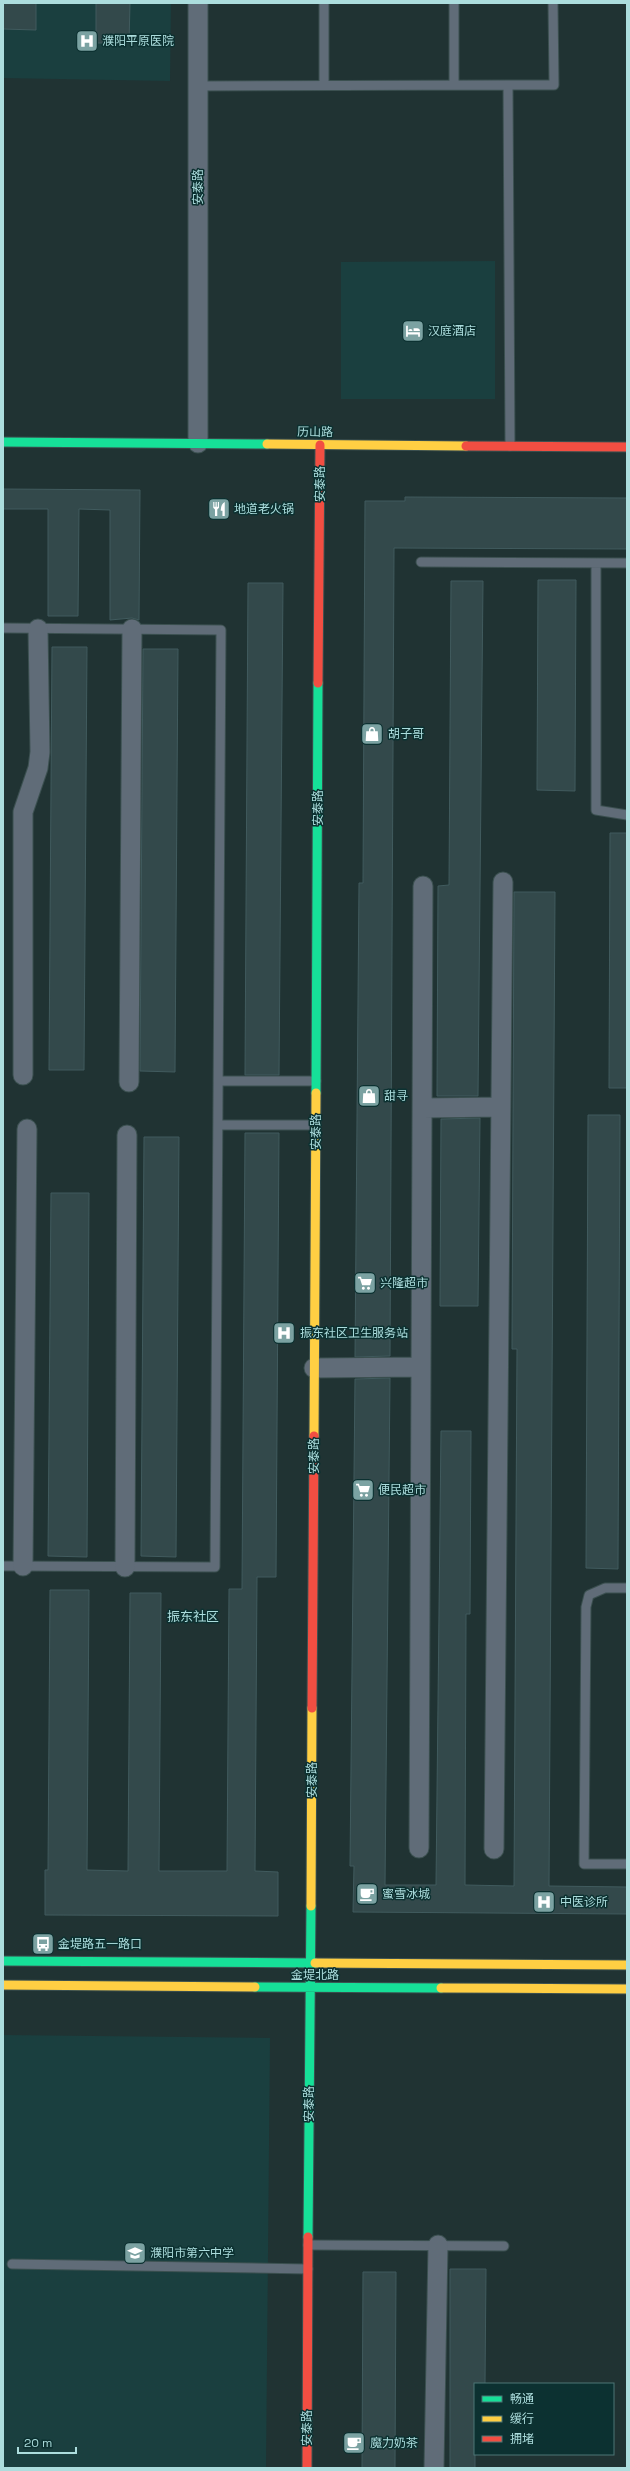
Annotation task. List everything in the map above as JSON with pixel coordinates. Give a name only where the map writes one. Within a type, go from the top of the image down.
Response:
[{"type":"street","name":"安泰路","points":[[198,3],[198,443]]},
{"type":"street","name":"历山路","points":[[3,442],[627,447]]},
{"type":"street","name":"安泰路","points":[[307,2468],[320,444]]},
{"type":"street","points":[[23,1075],[23,812],[38,768],[39,757],[38,629]]},
{"type":"street","points":[[129,1082],[132,629]]},
{"type":"street","points":[[494,1849],[503,882]]},
{"type":"street","points":[[419,1848],[424,886]]},
{"type":"street","points":[[423,1108],[501,1107]]},
{"type":"street","points":[[23,1566],[27,1129]]},
{"type":"street","points":[[125,1567],[127,1135]]},
{"type":"street","points":[[314,1368],[421,1367]]},
{"type":"street","name":"金堤北路","points":[[3,1961],[627,1965]]},
{"type":"street","name":"金堤北路","points":[[3,1985],[627,1989]]},
{"type":"street","points":[[434,2468],[438,2245]]},
{"type":"lane","points":[[324,3],[324,85]]},
{"type":"lane","points":[[454,3],[454,85]]},
{"type":"lane","points":[[198,86],[554,84],[554,3]]},
{"type":"lane","points":[[508,85],[510,446]]},
{"type":"lane","points":[[421,562],[627,563]]},
{"type":"lane","points":[[596,563],[596,810],[627,815]]},
{"type":"lane","points":[[3,628],[221,630],[215,1567],[3,1566]]},
{"type":"lane","points":[[218,1081],[316,1081]]},
{"type":"lane","points":[[218,1125],[316,1125]]},
{"type":"lane","points":[[627,1588],[605,1588],[590,1595],[586,1607],[584,1856],[584,1864],[627,1864]]},
{"type":"lane","points":[[308,2245],[504,2246]]},
{"type":"lane","points":[[12,2264],[308,2268]]},
{"type":"shaded area","name":"濮阳平原医院","points":[[3,3],[171,3],[170,81],[3,78]]},
{"type":"shaded area","points":[[495,261],[495,399],[341,399],[341,262]]},
{"type":"shaded area","name":"濮阳市第六中学","points":[[3,2035],[270,2038],[266,2468],[3,2468]]},
{"type":"building","points":[[3,3],[36,3],[36,30],[3,29]]},
{"type":"building","points":[[96,3],[130,3],[129,43],[96,43]]},
{"type":"building","points":[[3,489],[140,490],[139,620],[132,618],[110,620],[110,510],[79,509],[78,616],[48,616],[48,509],[3,509]]},
{"type":"building","points":[[405,497],[627,498],[627,549],[394,548],[390,1356],[355,1357],[359,883],[363,883],[365,501],[405,501]]},
{"type":"building","points":[[538,580],[576,580],[575,791],[537,790]]},
{"type":"building","points":[[451,581],[483,581],[478,1096],[437,1096],[438,886],[449,885]]},
{"type":"building","points":[[248,583],[283,583],[279,1075],[245,1075]]},
{"type":"building","points":[[52,647],[87,647],[84,1070],[49,1070]]},
{"type":"building","points":[[143,649],[178,649],[175,1072],[140,1071]]},
{"type":"building","points":[[610,833],[627,833],[627,1088],[609,1088]]},
{"type":"building","points":[[514,892],[555,892],[549,1886],[627,1887],[627,1914],[353,1912],[354,1866],[350,1866],[355,1379],[390,1378],[385,1885],[436,1885],[441,1431],[471,1431],[470,1614],[466,1614],[465,1885],[514,1886],[517,1349],[512,1349]]},
{"type":"building","points":[[588,1115],[620,1115],[618,1569],[586,1568]]},
{"type":"building","points":[[480,1118],[478,1306],[440,1306],[441,1119]]},
{"type":"building","points":[[245,1133],[279,1133],[276,1577],[257,1577],[255,1871],[278,1872],[278,1916],[45,1915],[45,1870],[48,1870],[50,1590],[89,1590],[87,1870],[128,1871],[130,1593],[161,1593],[159,1871],[227,1871],[229,1589],[242,1589]]},
{"type":"building","points":[[144,1137],[179,1137],[176,1557],[141,1556]]},
{"type":"building","points":[[51,1193],[89,1193],[87,1557],[48,1556]]},
{"type":"building","points":[[450,2269],[486,2269],[485,2383],[474,2383],[475,2468],[450,2468]]},
{"type":"building","points":[[363,2272],[396,2272],[395,2468],[362,2468]]},
{"type":"traffic: fast","points":[[3,442],[267,444]]},
{"type":"traffic: fast","points":[[316,1093],[318,683]]},
{"type":"traffic: fast","points":[[308,2237],[311,1906]]},
{"type":"traffic: fast","points":[[3,1961],[315,1963]]},
{"type":"traffic: fast","points":[[255,1987],[441,1988]]},
{"type":"traffic: slow","points":[[267,444],[466,446]]},
{"type":"traffic: slow","points":[[314,1436],[316,1093]]},
{"type":"traffic: slow","points":[[311,1906],[312,1708]]},
{"type":"traffic: slow","points":[[315,1963],[627,1965]]},
{"type":"traffic: slow","points":[[3,1985],[255,1987]]},
{"type":"traffic: slow","points":[[441,1988],[627,1989]]},
{"type":"traffic: jam","points":[[318,683],[320,445]]},
{"type":"traffic: jam","points":[[466,446],[627,447]]},
{"type":"traffic: jam","points":[[312,1708],[314,1436]]},
{"type":"traffic: jam","points":[[307,2468],[308,2237]]},
{"type":"place","name":"濮阳平原医院","points":[[87,41]]},
{"type":"place","name":"汉庭酒店","points":[[413,331]]},
{"type":"place","name":"地道老火锅","points":[[219,509]]},
{"type":"place","name":"胡子哥","points":[[372,734]]},
{"type":"place","name":"甜寻","points":[[369,1096]]},
{"type":"place","name":"兴隆超市","points":[[365,1283]]},
{"type":"place","name":"振东社区卫生服务站","points":[[284,1333]]},
{"type":"place","name":"便民超市","points":[[363,1490]]},
{"type":"place","name":"蜜雪冰城","points":[[367,1894]]},
{"type":"place","name":"中医诊所","points":[[544,1902]]},
{"type":"place","name":"金堤路五一路口","points":[[43,1944]]},
{"type":"place","name":"濮阳市第六中学","points":[[135,2253]]},
{"type":"place","name":"魔力奶茶","points":[[354,2443]]},
{"type":"district","name":"振东社区","points":[[193,1616]]}]
